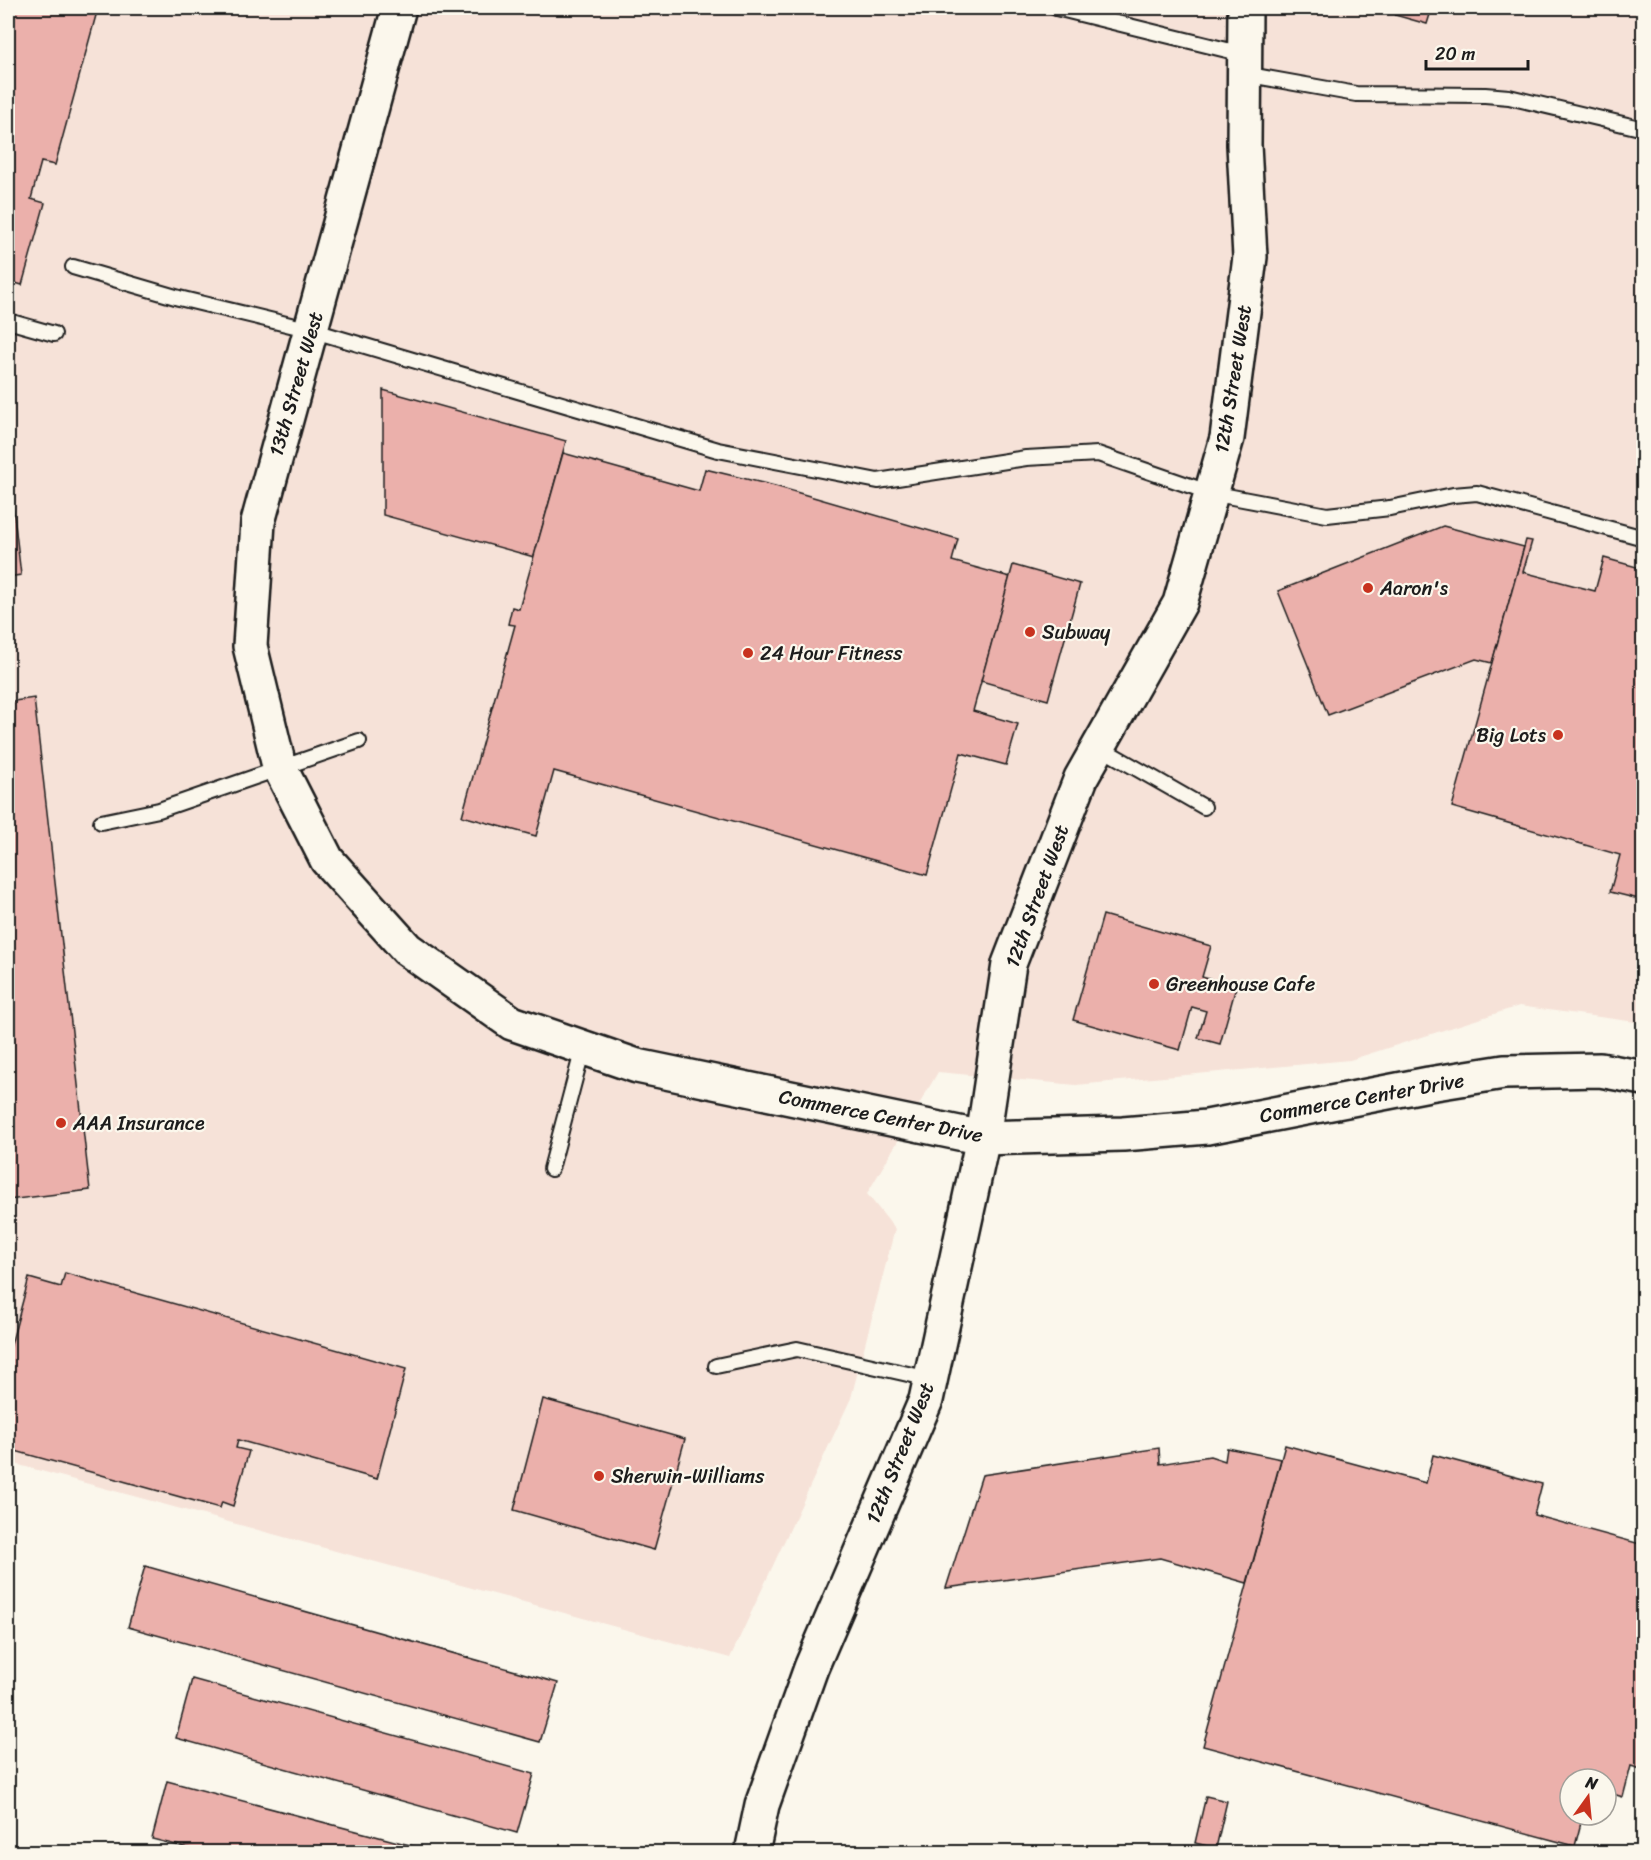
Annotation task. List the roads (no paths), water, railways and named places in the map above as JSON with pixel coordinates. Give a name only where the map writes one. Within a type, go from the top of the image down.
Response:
[{"type":"street","name":"13th Street West","points":[[279,766],[250,646],[258,522],[399,8]]},
{"type":"street","name":"12th Street West","points":[[752,1852],[762,1805],[811,1668],[926,1400],[983,1138],[1009,964],[1081,778],[1180,603],[1227,438],[1250,257],[1244,145],[1245,8]]},
{"type":"street","name":"Commerce Center Drive","points":[[279,766],[327,860],[407,949],[512,1023],[637,1066],[983,1138],[1123,1134],[1207,1127],[1429,1084],[1504,1072],[1600,1070],[1644,1078]]},
{"type":"lane","points":[[1056,8],[1243,64],[1356,94],[1485,94],[1509,97],[1644,129]]},
{"type":"lane","points":[[73,267],[179,298],[311,330],[718,450],[878,482],[1026,458],[1098,454],[1211,493],[1327,516],[1477,493],[1644,538]]},
{"type":"lane","points":[[8,321],[54,334]]},
{"type":"lane","points":[[101,822],[159,810],[279,766],[359,741]]},
{"type":"lane","points":[[1099,747],[1204,807]]},
{"type":"lane","points":[[551,1169],[583,1048]]},
{"type":"lane","points":[[716,1366],[797,1349],[930,1379]]},
{"type":"place","name":"Aaron's","points":[[1368,588]]},
{"type":"place","name":"Subway","points":[[1030,632]]},
{"type":"place","name":"24 Hour Fitness","points":[[748,653]]},
{"type":"place","name":"Big Lots","points":[[1558,735]]},
{"type":"place","name":"Greenhouse Cafe","points":[[1154,984]]},
{"type":"place","name":"AAA Insurance","points":[[61,1123]]},
{"type":"place","name":"Sherwin-Williams","points":[[599,1476]]}]
